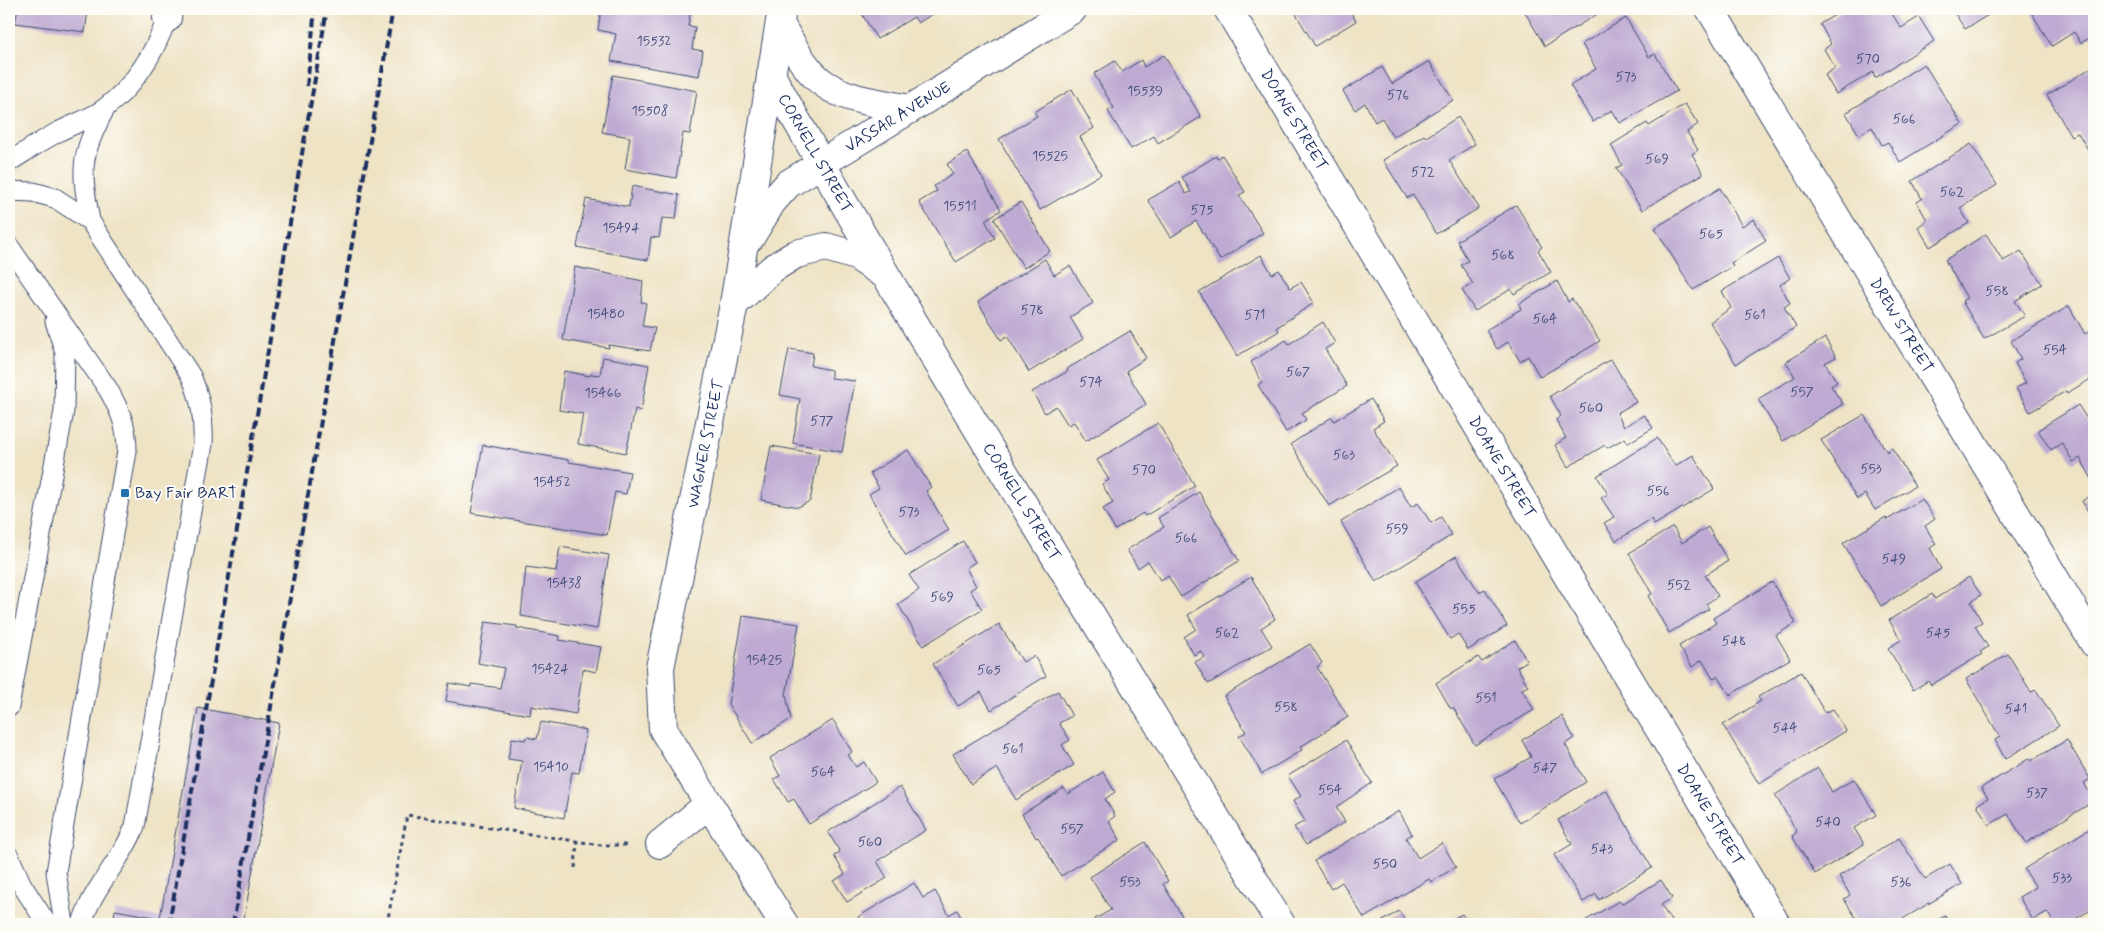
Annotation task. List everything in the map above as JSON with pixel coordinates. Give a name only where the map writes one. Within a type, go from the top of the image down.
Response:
[{"type":"street","name":"VASSAR AVENUE","points":[[744,248],[758,223],[788,184],[1073,9]]},
{"type":"street","name":"DOANE STREET","points":[[1228,9],[1776,924]]},
{"type":"street","name":"DREW STREET","points":[[1710,9],[2094,643]]},
{"type":"street","points":[[781,16],[810,70],[825,85],[848,96],[910,109]]},
{"type":"street","name":"WAGNER STREET","points":[[781,16],[734,304],[660,668],[663,729],[784,924]]},
{"type":"street","name":"CORNELL STREET","points":[[770,75],[886,276],[1281,924]]},
{"type":"street","points":[[734,304],[772,269],[796,254],[826,247],[856,256],[886,276]]},
{"type":"street","points":[[660,844],[709,804]]},
{"type":"lane","points":[[82,924],[92,897],[127,846],[135,826],[201,460],[204,430],[200,397],[191,376],[90,221],[82,177],[84,155],[90,135],[105,109],[126,89],[143,67],[158,42],[168,13]]},
{"type":"lane","points":[[9,162],[56,133],[105,109]]},
{"type":"lane","points":[[9,191],[33,192],[55,198],[90,221]]},
{"type":"lane","points":[[9,246],[108,389],[120,412],[127,432],[127,450],[56,872],[64,924]]},
{"type":"lane","points":[[9,707],[64,411],[65,354],[50,303]]},
{"type":"lane","points":[[9,856],[22,885],[47,924]]},
{"type":"path","points":[[387,924],[407,816],[601,845]]},
{"type":"path","points":[[575,868],[577,841]]},
{"type":"building","points":[[18,9],[84,9],[88,11],[85,32],[15,23]]},
{"type":"building","points":[[601,9],[691,9],[688,26],[695,27],[692,49],[703,51],[699,76],[611,61],[616,34],[598,30]]},
{"type":"building","points":[[859,9],[941,9],[918,23],[914,17],[877,39]]},
{"type":"building","points":[[1293,9],[1349,9],[1356,21],[1315,46]]},
{"type":"building","points":[[1523,9],[1603,9],[1604,10],[1545,46]]},
{"type":"building","points":[[1845,9],[1889,9],[1901,28],[1919,17],[1934,41],[1875,78],[1873,72],[1836,94],[1825,75],[1835,68],[1824,49],[1831,44],[1820,24]]},
{"type":"building","points":[[1952,9],[1998,9],[1965,29]]},
{"type":"building","points":[[2029,9],[2094,9],[2094,35],[2081,43],[2074,32],[2052,46]]},
{"type":"building","points":[[1626,18],[1649,57],[1655,54],[1677,91],[1620,123],[1612,110],[1593,122],[1570,85],[1596,69],[1582,44]]},
{"type":"building","points":[[1164,55],[1201,117],[1158,143],[1154,136],[1131,149],[1108,111],[1114,108],[1094,74],[1115,61],[1122,72],[1141,60],[1144,67]]},
{"type":"building","points":[[1429,61],[1453,100],[1393,137],[1382,118],[1375,122],[1365,103],[1355,110],[1343,91],[1382,67],[1392,84]]},
{"type":"building","points":[[1924,64],[1962,124],[1900,162],[1888,142],[1882,145],[1872,127],[1859,135],[1846,113]]},
{"type":"building","points":[[2094,66],[2094,148],[2089,151],[2078,133],[2071,136],[2047,95]]},
{"type":"building","points":[[613,75],[697,91],[690,134],[683,133],[676,178],[625,169],[630,137],[602,132]]},
{"type":"building","points":[[1072,89],[1094,128],[1080,137],[1101,174],[1040,210],[999,139],[1037,116],[1034,112]]},
{"type":"building","points":[[1685,104],[1698,124],[1687,132],[1698,150],[1692,154],[1703,174],[1642,210],[1616,168],[1622,165],[1611,145],[1647,123],[1649,126]]},
{"type":"building","points":[[1458,117],[1475,144],[1449,160],[1479,208],[1436,234],[1413,195],[1407,198],[1383,160]]},
{"type":"building","points":[[1971,144],[1997,185],[1960,208],[1969,223],[1930,247],[1918,227],[1927,220],[1917,202],[1922,199],[1912,181]]},
{"type":"building","points":[[967,152],[1001,210],[985,220],[995,238],[956,262],[919,202],[937,191],[934,186],[953,174],[947,164]]},
{"type":"building","points":[[1222,155],[1245,192],[1239,195],[1263,233],[1220,260],[1196,221],[1171,237],[1148,200],[1179,182],[1186,194],[1191,192],[1182,177],[1216,156],[1217,159]]},
{"type":"building","points":[[632,186],[679,195],[676,219],[662,218],[659,238],[651,237],[648,260],[577,247],[586,199],[629,207]]},
{"type":"building","points":[[1720,188],[1742,226],[1754,219],[1766,241],[1731,263],[1733,266],[1693,290],[1655,228]]},
{"type":"building","points":[[1021,202],[1050,251],[1024,268],[994,219]]},
{"type":"building","points":[[1516,205],[1542,247],[1538,250],[1551,272],[1514,294],[1511,289],[1475,311],[1462,290],[1473,284],[1461,265],[1468,261],[1457,241]]},
{"type":"building","points":[[1986,234],[2003,261],[2021,251],[2042,284],[2015,301],[2025,316],[1984,339],[1962,301],[1967,298],[1945,260]]},
{"type":"building","points":[[1261,255],[1272,274],[1279,270],[1290,288],[1301,282],[1314,303],[1277,327],[1279,331],[1237,356],[1199,292]]},
{"type":"building","points":[[1778,258],[1790,278],[1780,285],[1790,303],[1784,307],[1796,327],[1736,364],[1710,322],[1731,308],[1722,291]]},
{"type":"building","points":[[1045,259],[1054,275],[1070,266],[1093,303],[1070,317],[1083,339],[1029,372],[1007,336],[1001,340],[978,302]]},
{"type":"building","points":[[575,267],[643,281],[641,302],[646,303],[642,326],[655,328],[650,351],[608,345],[609,348],[563,340]]},
{"type":"building","points":[[1557,281],[1568,302],[1572,299],[1600,341],[1540,377],[1528,356],[1520,361],[1508,342],[1497,349],[1486,330],[1521,309],[1519,304]]},
{"type":"building","points":[[2069,306],[2085,334],[2094,328],[2094,377],[2030,412],[2016,388],[2026,383],[2015,363],[2021,359],[2011,341]]},
{"type":"building","points":[[1323,322],[1335,343],[1325,349],[1347,386],[1302,413],[1306,420],[1286,432],[1258,385],[1262,382],[1251,362],[1286,340],[1289,344]]},
{"type":"building","points":[[1130,331],[1146,358],[1126,371],[1146,404],[1086,441],[1074,422],[1068,425],[1056,406],[1045,413],[1032,392]]},
{"type":"building","points":[[1825,338],[1836,357],[1825,363],[1837,382],[1831,386],[1843,404],[1783,441],[1758,399],[1795,377],[1786,362]]},
{"type":"building","points":[[789,349],[813,353],[811,366],[831,370],[831,378],[855,381],[842,452],[793,443],[800,399],[780,395]]},
{"type":"building","points":[[603,357],[649,365],[641,411],[635,409],[626,453],[578,444],[583,414],[559,410],[564,371],[590,376],[591,374],[600,375]]},
{"type":"building","points":[[1611,359],[1636,402],[1617,413],[1624,427],[1644,415],[1653,428],[1628,443],[1625,438],[1607,448],[1605,445],[1568,467],[1555,445],[1566,438],[1556,420],[1561,416],[1550,396]]},
{"type":"building","points":[[1371,399],[1384,421],[1373,428],[1397,466],[1329,506],[1291,444],[1332,417],[1334,421]]},
{"type":"building","points":[[2078,405],[2089,422],[2094,418],[2094,477],[2092,479],[2080,458],[2073,462],[2062,443],[2051,450],[2038,430]]},
{"type":"building","points":[[1864,415],[1887,452],[1892,448],[1915,486],[1875,510],[1865,494],[1857,499],[1821,440]]},
{"type":"building","points":[[1158,423],[1195,486],[1145,516],[1143,513],[1115,530],[1103,509],[1113,503],[1102,484],[1109,480],[1097,460]]},
{"type":"building","points":[[1657,438],[1675,466],[1693,455],[1714,489],[1654,525],[1651,519],[1616,541],[1604,523],[1614,517],[1601,498],[1608,494],[1597,476]]},
{"type":"building","points":[[483,445],[630,472],[626,494],[615,492],[607,535],[471,513]]},
{"type":"building","points":[[771,446],[819,454],[810,501],[798,507],[761,500]]},
{"type":"building","points":[[908,450],[931,487],[926,491],[949,530],[906,556],[869,494],[879,488],[870,473]]},
{"type":"building","points":[[1399,487],[1411,507],[1418,503],[1431,523],[1441,517],[1452,535],[1376,582],[1341,522]]},
{"type":"building","points":[[1199,492],[1239,561],[1181,597],[1168,576],[1160,580],[1148,561],[1138,568],[1127,550],[1164,527],[1158,518]]},
{"type":"building","points":[[2094,494],[2094,522],[2082,501]]},
{"type":"building","points":[[1922,499],[1935,519],[1925,526],[1936,544],[1930,548],[1941,569],[1881,606],[1843,543],[1886,517],[1887,520]]},
{"type":"building","points":[[1673,527],[1682,543],[1708,527],[1728,561],[1705,575],[1718,596],[1706,604],[1709,609],[1669,633],[1648,596],[1652,594],[1629,553]]},
{"type":"building","points":[[963,541],[975,562],[966,568],[976,586],[970,590],[982,609],[923,646],[898,604],[919,590],[909,575]]},
{"type":"building","points":[[560,547],[609,555],[597,629],[521,616],[526,567],[556,571]]},
{"type":"building","points":[[1456,556],[1479,592],[1485,589],[1507,626],[1468,650],[1458,634],[1450,639],[1415,582]]},
{"type":"building","points":[[1251,577],[1275,619],[1261,628],[1272,646],[1208,684],[1195,662],[1205,657],[1201,651],[1194,655],[1184,637],[1196,629],[1188,615]]},
{"type":"building","points":[[1969,577],[1981,595],[1971,602],[1982,622],[1975,626],[1988,647],[1980,652],[1982,654],[1931,685],[1928,681],[1913,690],[1888,648],[1901,640],[1889,620],[1932,594],[1935,599]]},
{"type":"building","points":[[1772,582],[1796,623],[1776,635],[1790,659],[1730,695],[1718,676],[1713,679],[1702,660],[1692,667],[1679,646],[1716,623],[1713,618]]},
{"type":"building","points":[[743,616],[799,624],[786,695],[791,719],[752,743],[728,704]]},
{"type":"building","points":[[485,622],[517,626],[517,628],[560,636],[559,640],[601,647],[596,672],[583,669],[576,714],[531,706],[530,715],[446,701],[449,683],[471,687],[471,684],[500,688],[504,668],[478,663]]},
{"type":"building","points":[[999,624],[1023,662],[1034,656],[1046,676],[991,710],[981,692],[958,706],[933,664]]},
{"type":"building","points":[[1515,640],[1527,661],[1517,667],[1528,686],[1522,689],[1534,710],[1475,745],[1453,707],[1451,709],[1436,683],[1478,657],[1482,662]]},
{"type":"building","points":[[1310,644],[1322,663],[1317,667],[1348,717],[1300,747],[1302,750],[1262,774],[1239,736],[1246,732],[1224,696]]},
{"type":"building","points":[[2008,654],[2031,692],[2036,690],[2059,726],[2005,759],[1995,740],[2000,737],[1966,679]]},
{"type":"building","points":[[1801,672],[1825,713],[1833,709],[1846,731],[1759,784],[1723,725],[1761,701],[1758,697]]},
{"type":"building","points":[[1058,691],[1072,716],[1059,723],[1070,740],[1062,745],[1074,765],[1016,800],[997,768],[971,784],[953,754]]},
{"type":"building","points":[[198,708],[279,723],[243,924],[113,924],[115,910],[160,918]]},
{"type":"building","points":[[1562,716],[1574,738],[1565,744],[1586,782],[1520,823],[1494,779],[1531,757],[1522,740]]},
{"type":"building","points":[[833,720],[852,752],[848,755],[856,767],[864,762],[876,782],[809,824],[794,799],[788,802],[774,779],[780,776],[770,758]]},
{"type":"building","points":[[541,722],[586,730],[579,773],[572,772],[564,818],[514,808],[522,761],[508,759],[512,738],[525,740],[526,737],[537,739]]},
{"type":"building","points":[[1346,740],[1372,783],[1336,807],[1345,822],[1306,845],[1294,827],[1305,821],[1293,801],[1301,796],[1288,776]]},
{"type":"building","points":[[2067,740],[2090,779],[2084,783],[2094,801],[2026,843],[2008,814],[1989,825],[1977,805],[1988,798],[1981,788],[2030,758],[2031,761]]},
{"type":"building","points":[[1818,768],[1832,792],[1854,779],[1876,815],[1854,828],[1864,844],[1815,874],[1792,836],[1797,832],[1775,795]]},
{"type":"building","points":[[1103,772],[1115,792],[1105,799],[1115,816],[1109,821],[1120,840],[1061,876],[1022,814],[1064,788],[1068,794]]},
{"type":"building","points":[[900,787],[926,830],[877,861],[887,878],[847,902],[834,881],[845,874],[834,856],[840,852],[828,832]]},
{"type":"building","points":[[1606,790],[1652,868],[1599,900],[1596,894],[1583,902],[1554,855],[1572,844],[1558,820]]},
{"type":"building","points":[[1399,811],[1412,834],[1406,838],[1418,858],[1442,843],[1456,867],[1431,882],[1429,879],[1364,918],[1342,882],[1331,889],[1314,861]]},
{"type":"building","points":[[2094,826],[2094,908],[2067,924],[2055,924],[2047,912],[2033,920],[2019,897],[2036,887],[2024,869]]},
{"type":"building","points":[[1899,838],[1925,879],[1950,864],[1962,884],[1894,924],[1845,924],[1856,918],[1844,899],[1850,895],[1839,876]]},
{"type":"building","points":[[1145,842],[1168,881],[1163,884],[1186,923],[1098,924],[1095,919],[1111,910],[1090,877]]},
{"type":"building","points":[[1661,880],[1672,898],[1661,905],[1673,924],[1584,924],[1583,922],[1619,901],[1622,904]]},
{"type":"building","points":[[914,883],[923,898],[935,891],[949,915],[957,910],[965,924],[862,924],[858,917]]},
{"type":"building","points":[[1399,911],[1407,924],[1378,924]]},
{"type":"building","points":[[1462,914],[1469,924],[1445,924]]},
{"type":"building","points":[[1945,916],[1950,924],[1930,924]]},
{"type":"railway","points":[[307,86],[315,9]]},
{"type":"railway","points":[[169,924],[327,9]]},
{"type":"railway","points":[[233,924],[393,9]]},
{"type":"place","name":"Bay Fair BART","points":[[125,493]]}]
